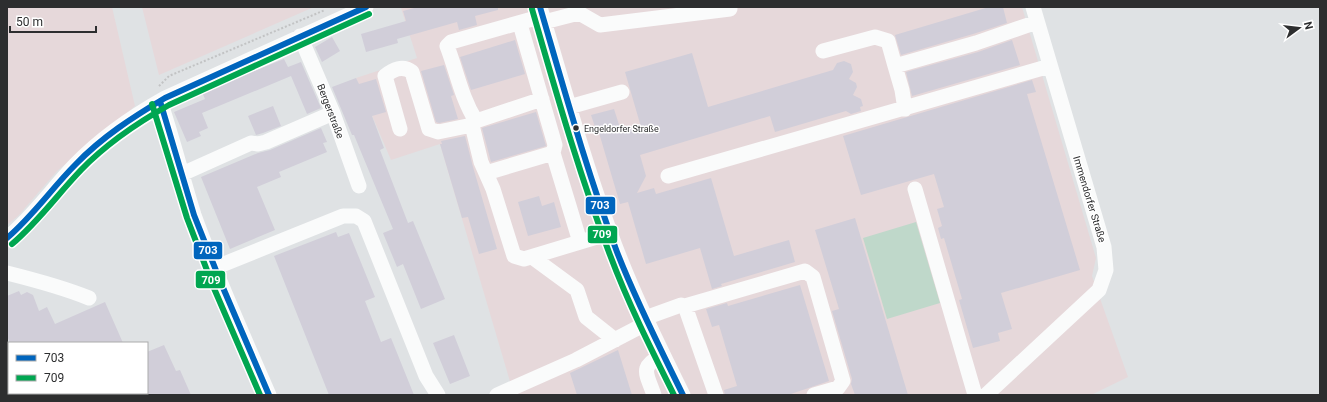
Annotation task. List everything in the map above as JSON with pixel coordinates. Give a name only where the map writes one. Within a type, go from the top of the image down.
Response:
[{"type":"street","points":[[7,238],[22,224],[95,145],[141,112],[160,101],[366,7]]},
{"type":"street","name":"Immendorfer Straße","points":[[986,395],[1099,290],[1106,270],[1104,247],[1032,7]]},
{"type":"street","points":[[610,233],[524,259],[514,256],[493,189],[481,162],[474,123],[458,84],[447,46],[451,42],[520,24],[542,15],[579,13],[600,25],[730,9]]},
{"type":"street","points":[[542,15],[569,107],[610,233],[646,321],[683,395]]},
{"type":"street","points":[[895,66],[976,43],[1037,22]]},
{"type":"street","points":[[520,24],[555,145],[553,153],[580,242]]},
{"type":"street","name":"Bergerstraße","points":[[300,36],[334,113],[359,186]]},
{"type":"street","points":[[823,51],[875,36],[888,41],[902,90],[905,109]]},
{"type":"street","points":[[668,176],[1050,66]]},
{"type":"street","points":[[400,129],[385,76],[392,70],[402,68],[408,69],[412,72],[430,129],[438,132],[474,123],[542,99]]},
{"type":"street","points":[[569,107],[622,92]]},
{"type":"street","points":[[160,101],[194,214],[214,268],[269,395]]},
{"type":"street","points":[[182,174],[251,143],[258,144],[266,142],[334,113]]},
{"type":"street","points":[[486,173],[553,153]]},
{"type":"street","points":[[915,189],[975,395]]},
{"type":"street","points":[[214,268],[343,216],[356,216],[364,221],[426,376],[438,395]]},
{"type":"street","points":[[532,257],[577,290],[586,317],[615,340]]},
{"type":"street","points":[[506,393],[576,360],[615,340],[646,321],[681,305],[685,306],[805,271],[813,276],[843,382],[838,388],[814,395]]},
{"type":"street","points":[[7,273],[44,282],[89,298]]},
{"type":"street","points":[[685,306],[716,395]]},
{"type":"street","points":[[654,395],[646,370],[648,364],[663,355]]},
{"type":"shaded area","points":[[7,7],[112,7],[135,106],[57,171],[18,216],[7,225]]},
{"type":"shaded area","points":[[142,7],[314,7],[159,75]]},
{"type":"shaded area","points":[[1022,7],[1096,258],[1092,276],[1128,377],[1091,395],[514,395],[440,144],[391,160],[356,78],[417,58],[401,8]]},
{"type":"green space","points":[[916,222],[940,303],[887,319],[863,238]]},
{"type":"building","points":[[418,7],[498,7],[498,10],[475,16],[477,25],[459,30],[457,22],[397,39],[398,43],[366,52],[361,34],[406,21],[403,11]]},
{"type":"building","points":[[989,7],[1003,7],[1007,23],[901,55],[895,35]]},
{"type":"building","points":[[332,37],[340,51],[322,62],[315,47]]},
{"type":"building","points":[[515,40],[525,74],[471,90],[460,57]]},
{"type":"building","points":[[1012,40],[1020,65],[912,96],[906,72],[978,52]]},
{"type":"building","points":[[692,53],[708,107],[833,70],[837,63],[844,61],[851,64],[853,72],[849,79],[856,83],[857,87],[853,95],[861,99],[863,106],[860,107],[861,111],[851,114],[846,111],[775,132],[770,116],[640,155],[646,176],[637,193],[654,188],[656,194],[711,178],[734,256],[789,240],[795,262],[721,284],[722,286],[712,289],[700,248],[646,264],[628,202],[620,204],[597,126],[595,127],[591,115],[614,109],[621,131],[641,127],[625,72]]},
{"type":"building","points":[[284,59],[288,67],[301,62],[321,108],[307,114],[291,76],[202,113],[208,128],[199,132],[201,136],[187,142],[174,112],[205,99],[202,92]]},
{"type":"building","points":[[444,65],[454,95],[451,96],[458,119],[439,123],[436,122],[421,71]]},
{"type":"building","points":[[356,78],[359,84],[376,79],[386,112],[372,116],[384,148],[380,150],[408,223],[413,221],[445,299],[421,309],[403,264],[397,267],[383,233],[393,229],[354,135],[352,135],[332,87]]},
{"type":"building","points":[[1032,80],[1036,92],[1027,94],[1080,270],[1001,293],[1012,329],[998,333],[1000,341],[973,348],[959,300],[962,299],[944,238],[941,239],[938,228],[942,226],[937,209],[944,207],[934,174],[861,195],[843,136]]},
{"type":"building","points":[[273,106],[281,126],[256,135],[248,116]]},
{"type":"building","points":[[536,112],[546,146],[491,162],[482,128]]},
{"type":"building","points":[[321,128],[327,142],[323,143],[327,152],[279,172],[281,177],[257,187],[275,230],[230,249],[201,177]]},
{"type":"building","points":[[465,136],[497,249],[479,254],[468,217],[462,218],[440,144],[442,144],[441,141]]},
{"type":"building","points":[[539,196],[542,206],[554,202],[561,227],[528,236],[518,202]]},
{"type":"building","points":[[855,218],[908,395],[855,395],[851,384],[852,379],[832,311],[839,309],[815,230]]},
{"type":"building","points":[[336,232],[338,237],[349,233],[375,297],[365,301],[381,342],[391,338],[414,395],[329,395],[274,256]]},
{"type":"building","points":[[800,285],[829,381],[788,395],[725,395],[724,390],[737,386],[719,325],[712,327],[706,309],[727,303],[728,306]]},
{"type":"building","points":[[19,291],[21,295],[27,292],[33,295],[39,311],[47,307],[55,324],[105,302],[123,342],[10,342],[7,336],[7,296]]},
{"type":"building","points":[[454,335],[470,376],[450,384],[433,343]]},
{"type":"building","points":[[164,345],[176,371],[180,370],[191,395],[147,395],[148,352]]},
{"type":"building","points":[[618,350],[632,395],[577,395],[570,373]]},
{"type":"transit line","name":"703","points":[[7,238],[25,221],[67,173],[86,154],[107,136],[141,113],[165,98],[366,7]]},
{"type":"transit line","name":"703","points":[[540,7],[586,161],[617,252],[640,306],[683,395]]},
{"type":"transit line","name":"709","points":[[532,9],[568,133],[599,225],[632,308],[674,395]]},
{"type":"transit line","name":"709","points":[[12,244],[30,227],[72,179],[91,160],[122,134],[145,119],[169,105],[369,14]]},
{"type":"transit line","name":"703","points":[[160,101],[194,215],[221,283],[269,395]]},
{"type":"transit line","name":"709","points":[[152,104],[187,218],[213,286],[260,395]]},
{"type":"place","name":"Engeldorfer Straße","points":[[576,128]]}]
